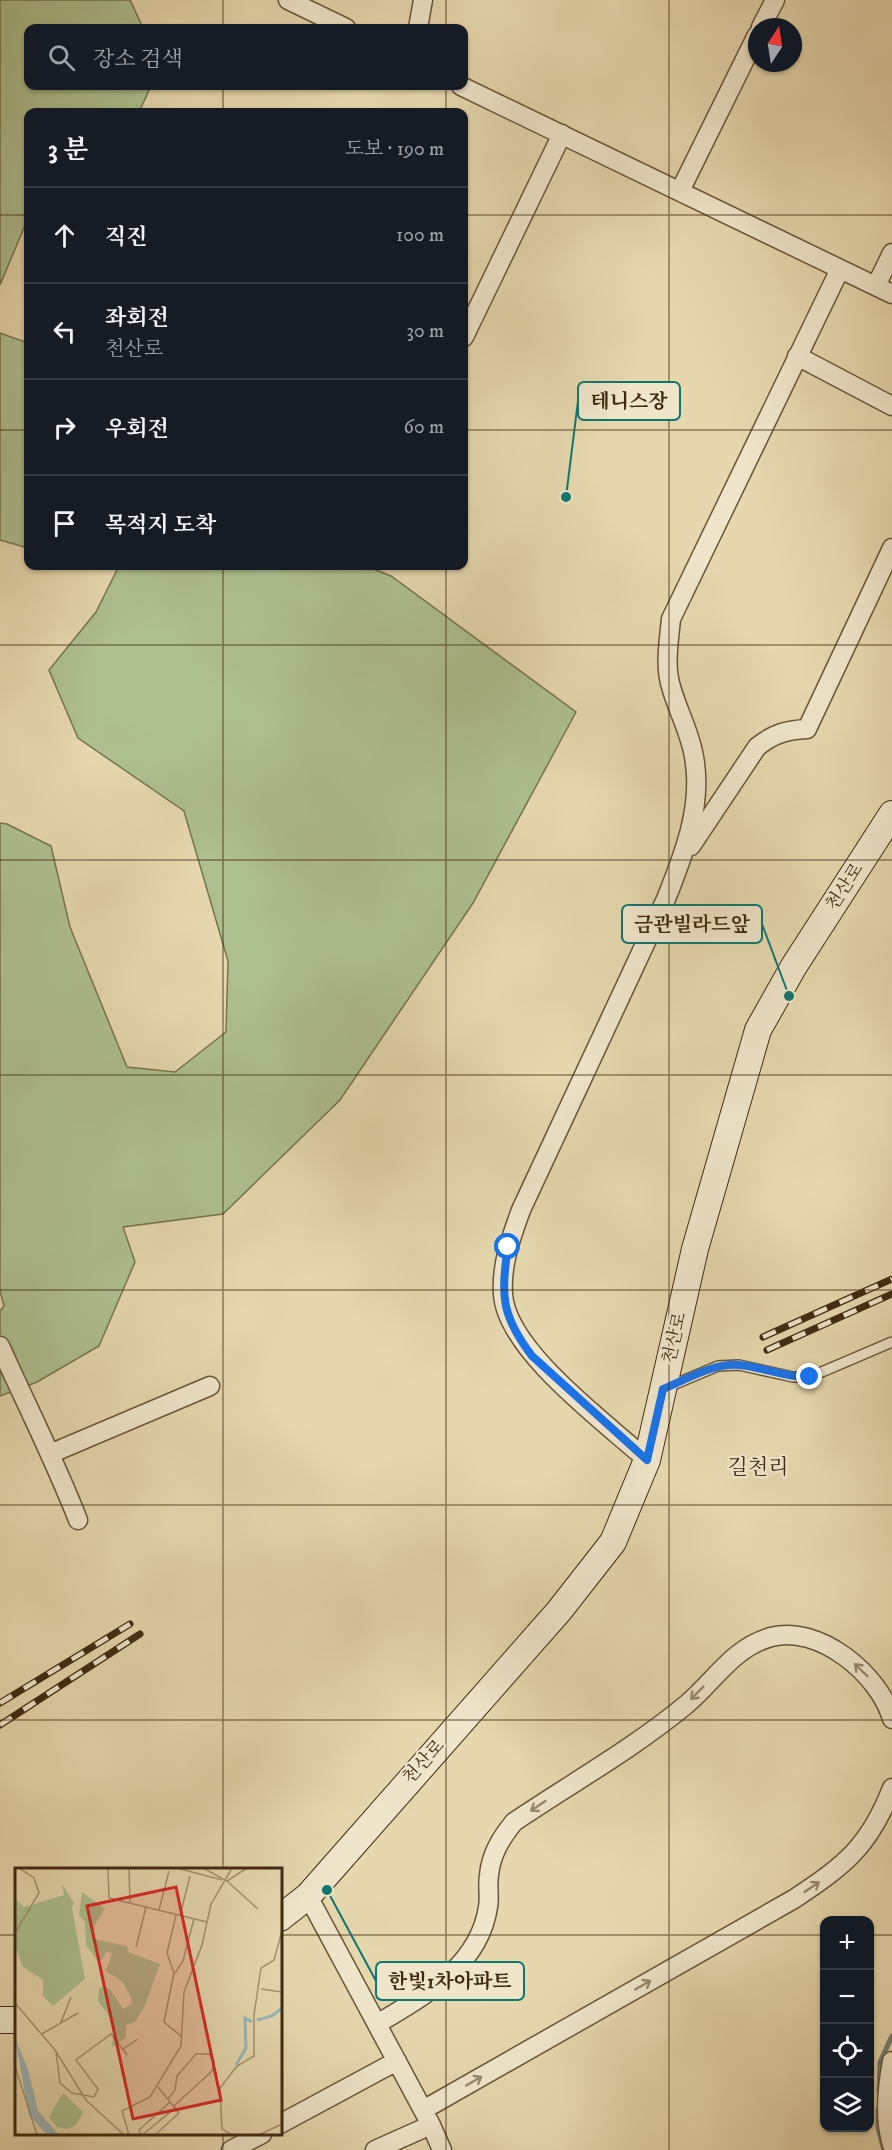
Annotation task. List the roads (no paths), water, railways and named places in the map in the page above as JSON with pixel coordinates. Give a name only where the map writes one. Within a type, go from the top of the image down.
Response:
[{"type":"street","points":[[288,0],[338,24]]},
{"type":"street","points":[[419,24],[423,0]]},
{"type":"street","points":[[766,18],[775,0]]},
{"type":"street","points":[[680,191],[748,53]]},
{"type":"street","points":[[468,89],[884,290],[892,253]]},
{"type":"street","points":[[468,329],[562,134]]},
{"type":"street","points":[[647,1460],[532,1356],[507,1318],[503,1296],[503,1275],[508,1247],[521,1210],[682,859],[693,821],[695,769],[686,726],[670,683],[668,654],[671,619],[840,268]]},
{"type":"street","points":[[797,356],[892,406]]},
{"type":"street","points":[[682,859],[757,747],[771,736],[787,730],[807,729],[892,548]]},
{"type":"street","name":"천산로","points":[[282,1916],[308,1896],[566,1602],[613,1542],[647,1460],[694,1249],[758,1030],[794,966],[892,814]]},
{"type":"street","points":[[0,1346],[28,1411],[51,1453],[78,1520]]},
{"type":"street","points":[[51,1453],[210,1386]]},
{"type":"street","points":[[377,2024],[442,1982],[470,1952],[483,1929],[489,1906],[489,1875],[498,1841],[514,1822],[648,1733],[688,1703],[745,1647],[773,1636],[798,1636],[822,1643],[848,1658],[867,1676],[892,1719]]},
{"type":"street","points":[[375,2150],[794,1899],[837,1870],[863,1845],[880,1819],[892,1788]]},
{"type":"street","points":[[308,1896],[442,2150]]},
{"type":"street","points":[[282,2123],[397,2061]]},
{"type":"street","points":[[892,2061],[888,2088],[888,2119],[892,2145]]},
{"type":"street","points":[[231,2150],[258,2135]]},
{"type":"lane","points":[[663,1389],[718,1366],[739,1365],[793,1377],[810,1377],[892,1342]]},
{"type":"waterway","points":[[879,2092],[880,2062],[892,2036]]},
{"type":"waterway","points":[[878,2110],[878,2128],[884,2150]]},
{"type":"railway","points":[[763,1337],[892,1279]]},
{"type":"railway","points":[[767,1350],[892,1294]]},
{"type":"railway","points":[[0,1703],[130,1624]]},
{"type":"railway","points":[[0,1725],[140,1634]]},
{"type":"place","name":"테니스장","points":[[566,497]]},
{"type":"place","name":"금관빌라드앞","points":[[789,996]]},
{"type":"place","name":"한빛1차아파트","points":[[327,1890]]},
{"type":"district","name":"길천리","points":[[758,1468]]}]
